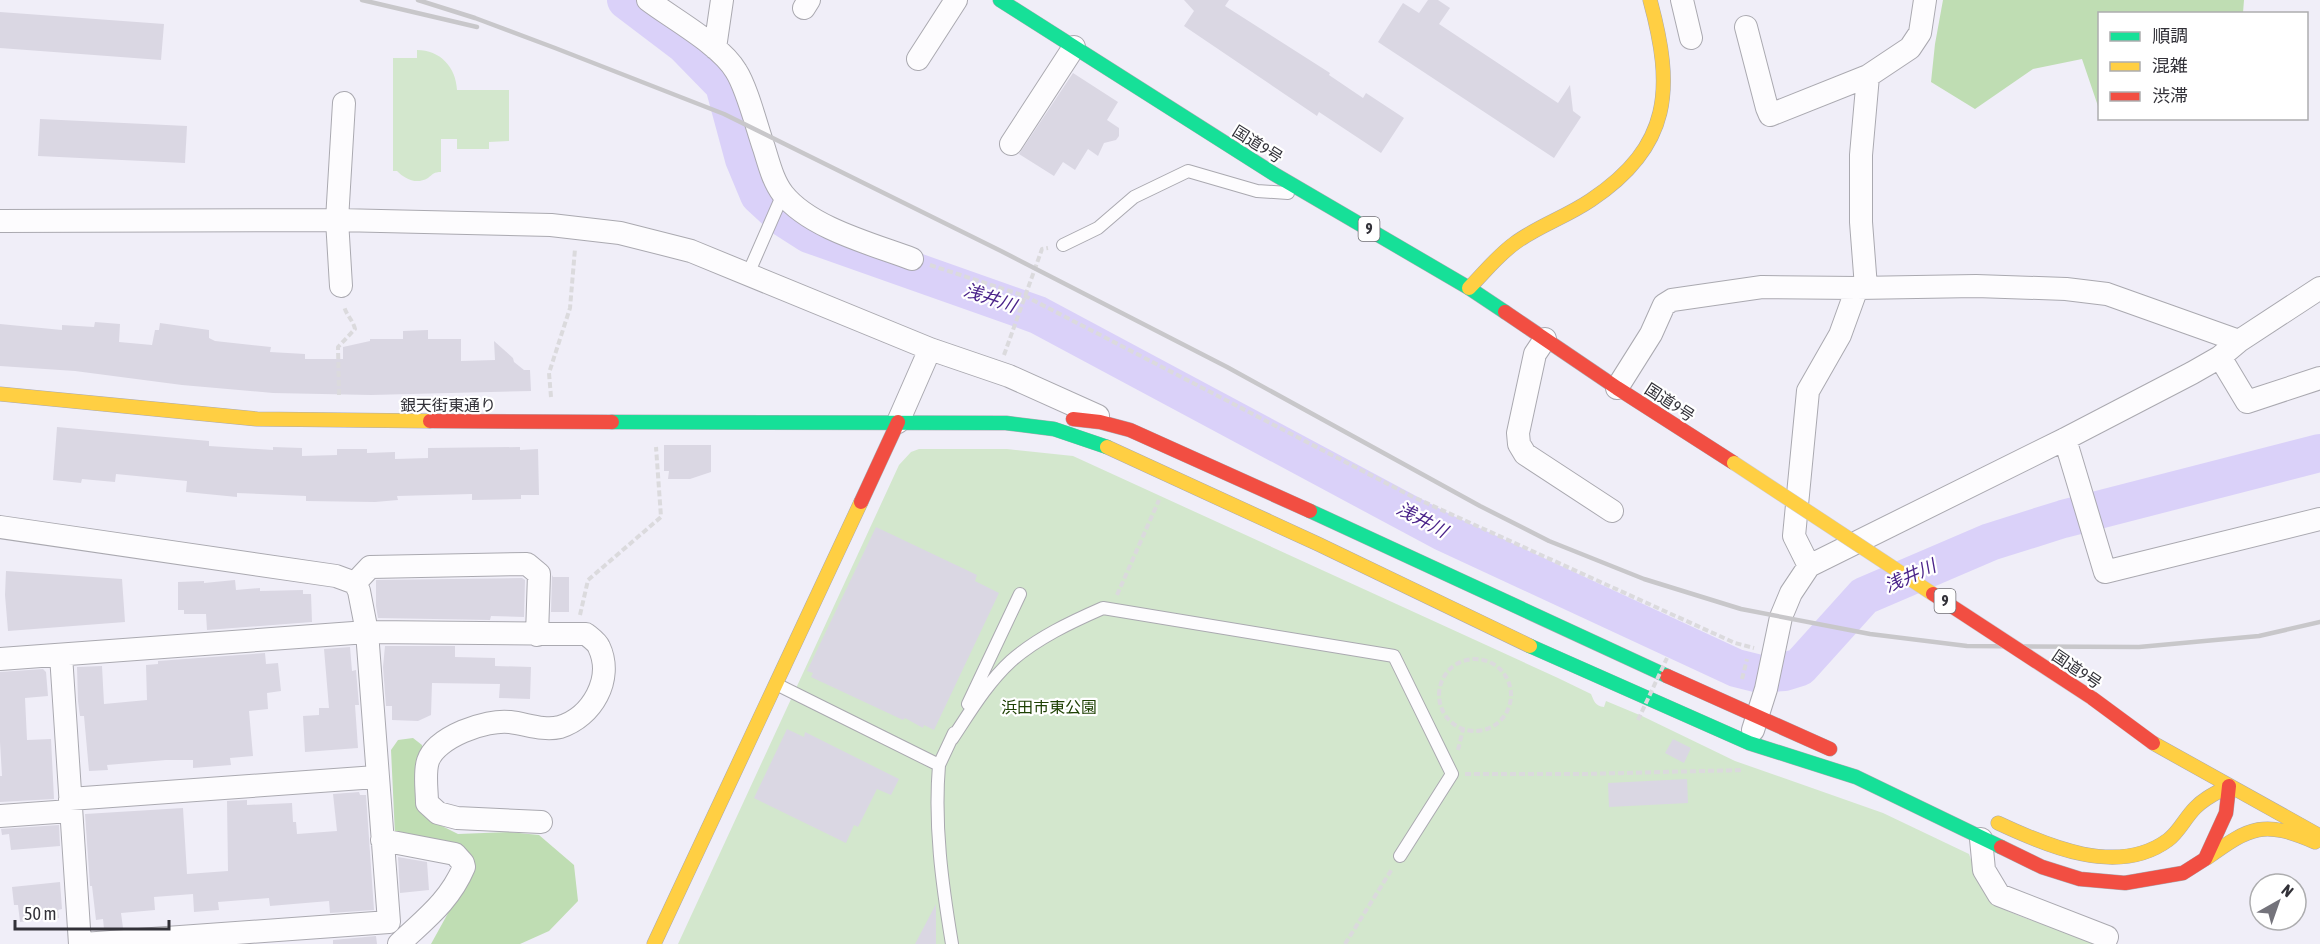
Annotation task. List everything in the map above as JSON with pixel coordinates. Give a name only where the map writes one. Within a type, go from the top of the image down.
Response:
[{"type":"main road","name":"国道9号","points":[[1000,0],[1310,195],[1469,288],[1617,388],[2092,698],[2153,743],[2320,836]]},
{"type":"main road","points":[[1469,288],[1514,243],[1591,200],[1625,175],[1652,138],[1664,103],[1665,67],[1650,0]]},
{"type":"main road","name":"銀天街東通り","points":[[0,394],[257,419],[1006,423]]},
{"type":"main road","points":[[1006,423],[1046,417],[1070,418],[1100,422],[1130,430],[1840,754]]},
{"type":"main road","points":[[654,944],[898,422]]},
{"type":"main road","points":[[1006,423],[1054,429],[1102,445],[1318,544],[1748,754],[1856,777],[2042,867],[2080,879],[2125,883],[2183,873],[2234,838],[2259,828],[2275,828],[2320,843]]},
{"type":"main road","points":[[1980,815],[2065,850],[2116,857],[2147,852],[2168,840],[2201,801],[2229,786]]},
{"type":"main road","points":[[2205,859],[2226,813],[2229,786]]},
{"type":"street","points":[[648,0],[714,48],[737,72],[781,196],[820,224],[912,259]]},
{"type":"street","points":[[714,48],[722,0]]},
{"type":"street","points":[[918,59],[956,0]]},
{"type":"street","points":[[1682,0],[1692,38]]},
{"type":"street","points":[[1746,27],[1770,115],[1868,76],[1910,48],[1920,33],[1925,0]]},
{"type":"street","points":[[1011,144],[1074,47]]},
{"type":"street","points":[[1809,566],[1794,536],[1808,390],[1840,335],[1862,287],[1861,155],[1868,76]]},
{"type":"street","points":[[341,286],[337,220],[344,103]]},
{"type":"street","points":[[0,221],[337,220],[551,225],[620,233],[691,251],[930,349],[998,372],[1130,430]]},
{"type":"street","points":[[1617,388],[1652,334],[1664,305],[1672,300],[1762,287],[1987,286],[2066,289],[2107,294],[2239,341]]},
{"type":"street","points":[[1748,754],[1766,689],[1781,617],[1791,593],[1809,566],[2065,439],[2220,357],[2239,341],[2320,288]]},
{"type":"street","points":[[1545,339],[1535,354],[1518,433],[1519,444],[1525,454],[1612,511]]},
{"type":"street","points":[[898,422],[930,349]]},
{"type":"street","points":[[2220,357],[2247,402],[2320,378]]},
{"type":"street","points":[[2065,439],[2105,572],[2320,519]]},
{"type":"street","points":[[0,526],[336,576],[355,583],[359,591],[367,632],[376,777],[390,933],[82,944],[70,805],[61,655]]},
{"type":"street","points":[[355,583],[370,567],[527,564],[539,574],[537,635]]},
{"type":"street","points":[[0,658],[367,632],[586,634],[598,645],[603,659],[604,675],[602,690],[576,720],[559,727],[544,728],[510,722],[487,723],[471,728],[443,743],[435,749],[428,763],[427,802],[438,813],[457,818],[541,822]]},
{"type":"street","points":[[0,816],[70,805],[376,777]]},
{"type":"street","points":[[1981,839],[1984,870],[1999,896],[2110,942]]},
{"type":"street","points":[[382,840],[455,854],[464,867],[444,900],[421,926],[399,944]]},
{"type":"lane","points":[[1063,245],[1098,228],[1134,197],[1188,171],[1257,190],[1310,195]]},
{"type":"lane","points":[[748,274],[781,196]]},
{"type":"lane","points":[[952,944],[942,887],[937,827],[939,765],[1020,594]]},
{"type":"lane","points":[[952,739],[987,687],[1011,662],[1069,623],[1103,608],[1394,656],[1452,774],[1400,856]]},
{"type":"lane","points":[[776,684],[939,765]]},
{"type":"path","points":[[552,401],[549,373],[570,308],[576,228]]},
{"type":"path","points":[[998,372],[1042,249],[1063,245]]},
{"type":"path","points":[[912,259],[1024,298],[1411,496],[1735,643],[1773,657]]},
{"type":"path","points":[[340,402],[338,347],[356,329],[346,314],[341,286]]},
{"type":"path","points":[[576,634],[588,580],[660,517],[656,440]]},
{"type":"path","points":[[1110,609],[1160,499]]},
{"type":"path","points":[[1638,720],[1667,658]]},
{"type":"path","points":[[1470,659],[1482,659],[1493,663],[1508,680],[1511,691],[1506,713],[1498,723],[1487,729],[1475,731],[1463,729],[1452,723],[1443,714],[1439,702],[1438,690],[1442,678],[1450,668],[1470,659]]},
{"type":"path","points":[[1742,680],[1747,659]]},
{"type":"path","points":[[1452,774],[1746,770],[1748,754]]},
{"type":"path","points":[[1345,944],[1400,856]]},
{"type":"green space","points":[[1943,0],[2244,0],[2243,12],[2098,12],[2098,106],[2082,59],[2033,69],[1975,109],[1931,82]]},
{"type":"green space","points":[[417,50],[433,53],[445,61],[454,74],[457,90],[509,90],[509,141],[489,142],[489,149],[457,149],[457,139],[441,139],[441,172],[419,181],[411,180],[393,171],[393,58],[417,58]]},
{"type":"green space","name":"浜田市東公園","points":[[919,449],[1007,449],[1073,456],[1558,678],[1591,694],[1599,706],[1604,707],[1606,701],[1735,761],[1883,813],[1969,854],[1984,891],[2000,907],[2042,924],[2098,941],[2097,944],[678,944],[899,465],[911,452]]},
{"type":"green space","points":[[413,738],[422,745],[421,809],[430,820],[458,834],[509,832],[539,835],[574,865],[578,901],[549,931],[520,944],[431,944],[474,866],[395,835],[391,750],[398,740]]},
{"type":"building","points":[[1184,0],[1229,0],[1225,6],[1330,73],[1329,75],[1363,98],[1366,93],[1404,118],[1381,153],[1319,112],[1317,116],[1184,26],[1194,11]]},
{"type":"building","points":[[1428,0],[1438,0],[1450,8],[1439,24],[1558,103],[1570,85],[1573,111],[1581,117],[1554,158],[1378,42],[1403,3],[1419,13]]},
{"type":"building","points":[[0,12],[164,24],[161,60],[0,48]]},
{"type":"building","points":[[1073,73],[1118,102],[1107,120],[1119,128],[1119,136],[1116,140],[1104,143],[1098,156],[1088,149],[1075,170],[1063,162],[1054,176],[1019,154]]},
{"type":"building","points":[[40,119],[187,126],[185,163],[38,156]]},
{"type":"building","points":[[95,322],[120,324],[119,342],[152,345],[155,330],[159,330],[160,323],[209,330],[209,338],[215,341],[271,347],[270,352],[305,354],[305,359],[343,359],[343,347],[370,341],[370,339],[403,339],[403,331],[428,330],[428,339],[461,339],[461,361],[495,360],[494,341],[513,358],[514,362],[524,370],[530,370],[531,391],[371,395],[273,393],[182,385],[75,371],[0,366],[0,324],[62,330],[62,325],[94,327]]},
{"type":"building","points":[[57,427],[209,441],[209,446],[273,450],[273,447],[302,448],[302,456],[337,455],[337,449],[367,449],[367,453],[395,452],[395,459],[428,458],[428,448],[520,447],[520,450],[538,449],[539,495],[521,495],[521,499],[472,500],[472,494],[397,496],[398,500],[375,502],[306,501],[306,496],[237,493],[237,497],[186,492],[187,481],[116,474],[115,482],[82,479],[81,483],[53,480]]},
{"type":"building","points":[[664,445],[711,445],[711,472],[690,479],[668,479],[669,471],[664,471]]},
{"type":"building","points":[[876,527],[977,575],[975,581],[999,593],[934,730],[924,725],[923,728],[905,718],[903,720],[811,677],[813,673],[807,671]]},
{"type":"building","points":[[6,571],[122,579],[125,622],[8,631]]},
{"type":"building","points":[[552,575],[553,577],[569,577],[569,612],[551,612]]},
{"type":"building","points":[[522,578],[525,580],[524,617],[491,616],[490,620],[378,618],[376,580]]},
{"type":"building","points":[[235,580],[236,590],[260,588],[260,591],[303,590],[303,594],[311,594],[312,622],[207,630],[206,614],[184,614],[184,610],[178,610],[178,582],[204,581],[204,583]]},
{"type":"building","points":[[385,646],[455,646],[455,657],[495,658],[495,666],[531,667],[530,699],[499,698],[500,684],[432,683],[431,715],[418,721],[392,720],[392,706],[386,706],[383,667]]},
{"type":"building","points":[[350,647],[352,671],[356,670],[359,705],[355,705],[358,748],[305,752],[303,716],[319,715],[319,708],[329,708],[324,649]]},
{"type":"building","points":[[265,653],[266,664],[278,663],[281,691],[267,693],[268,709],[249,711],[253,756],[230,758],[231,765],[193,768],[193,760],[166,760],[107,765],[108,770],[89,771],[84,716],[80,716],[78,701],[77,667],[102,666],[104,704],[147,700],[146,665],[158,664],[158,661]]},
{"type":"building","points":[[43,669],[46,672],[48,696],[25,698],[27,740],[51,739],[54,799],[0,802],[0,776],[2,776],[0,672]]},
{"type":"building","points":[[787,729],[804,737],[805,732],[899,779],[891,795],[877,789],[858,827],[854,825],[846,843],[754,798]]},
{"type":"building","points":[[1673,739],[1691,748],[1684,763],[1665,753]]},
{"type":"building","points":[[1687,779],[1688,803],[1609,807],[1608,783]]},
{"type":"building","points":[[359,792],[360,795],[366,795],[374,910],[330,913],[329,901],[270,906],[269,898],[218,902],[219,910],[194,912],[193,894],[154,897],[155,910],[121,913],[123,928],[104,929],[103,919],[96,920],[92,886],[90,886],[85,814],[183,808],[187,874],[228,871],[227,801],[247,800],[247,805],[292,803],[293,822],[296,822],[297,834],[337,831],[333,794]]},
{"type":"building","points":[[59,825],[60,846],[11,850],[9,834],[2,835],[1,829]]},
{"type":"building","points":[[398,857],[427,862],[429,890],[400,893]]},
{"type":"building","points":[[60,882],[62,909],[58,910],[59,918],[20,922],[18,905],[14,905],[12,887]]},
{"type":"building","points":[[936,904],[936,944],[915,944]]},
{"type":"building","points":[[376,936],[377,944],[333,944],[333,940]]},
{"type":"waterway","name":"浅井川","points":[[626,0],[684,44],[724,85],[744,159],[759,195],[784,218],[809,234],[1038,315],[1443,532],[1736,668],[1760,674],[1784,672],[1800,667],[1864,596],[1990,542],[2063,519],[2320,453]]},
{"type":"railway","points":[[362,0],[477,27]]},
{"type":"railway","points":[[418,0],[475,18],[724,114],[1001,251],[1227,367],[1480,506],[1549,541],[1644,579],[1741,609],[1870,634],[1967,646],[2139,647],[2259,636],[2320,622]]},
{"type":"traffic: fast","points":[[1000,0],[1274,174],[1469,288],[1505,312]]},
{"type":"traffic: fast","points":[[612,422],[1006,423],[1054,429],[1107,447]]},
{"type":"traffic: fast","points":[[1310,511],[1667,676]]},
{"type":"traffic: fast","points":[[1530,646],[1749,743],[1856,777],[2001,847]]},
{"type":"traffic: slow","points":[[1469,288],[1496,259],[1515,243],[1572,212],[1618,180],[1638,158],[1652,136],[1660,113],[1663,88],[1658,32],[1650,0]]},
{"type":"traffic: slow","points":[[0,394],[257,419],[430,421]]},
{"type":"traffic: slow","points":[[1107,447],[1318,544],[1530,646]]},
{"type":"traffic: slow","points":[[1734,463],[1933,594]]},
{"type":"traffic: slow","points":[[654,944],[861,502]]},
{"type":"traffic: slow","points":[[2153,743],[2320,836]]},
{"type":"traffic: slow","points":[[1998,823],[2038,841],[2083,854],[2105,857],[2127,856],[2148,851],[2168,840],[2199,804],[2229,786]]},
{"type":"traffic: slow","points":[[2207,858],[2235,839],[2258,830],[2283,831],[2315,842]]},
{"type":"traffic: jam","points":[[1505,312],[1734,463]]},
{"type":"traffic: jam","points":[[1073,419],[1100,422],[1130,430],[1310,511]]},
{"type":"traffic: jam","points":[[430,421],[612,422]]},
{"type":"traffic: jam","points":[[861,502],[898,422]]},
{"type":"traffic: jam","points":[[1933,594],[2092,698],[2153,743]]},
{"type":"traffic: jam","points":[[1667,676],[1830,749]]},
{"type":"traffic: jam","points":[[2001,847],[2042,867],[2080,879],[2125,883],[2183,873],[2205,859],[2226,813],[2229,786]]}]
